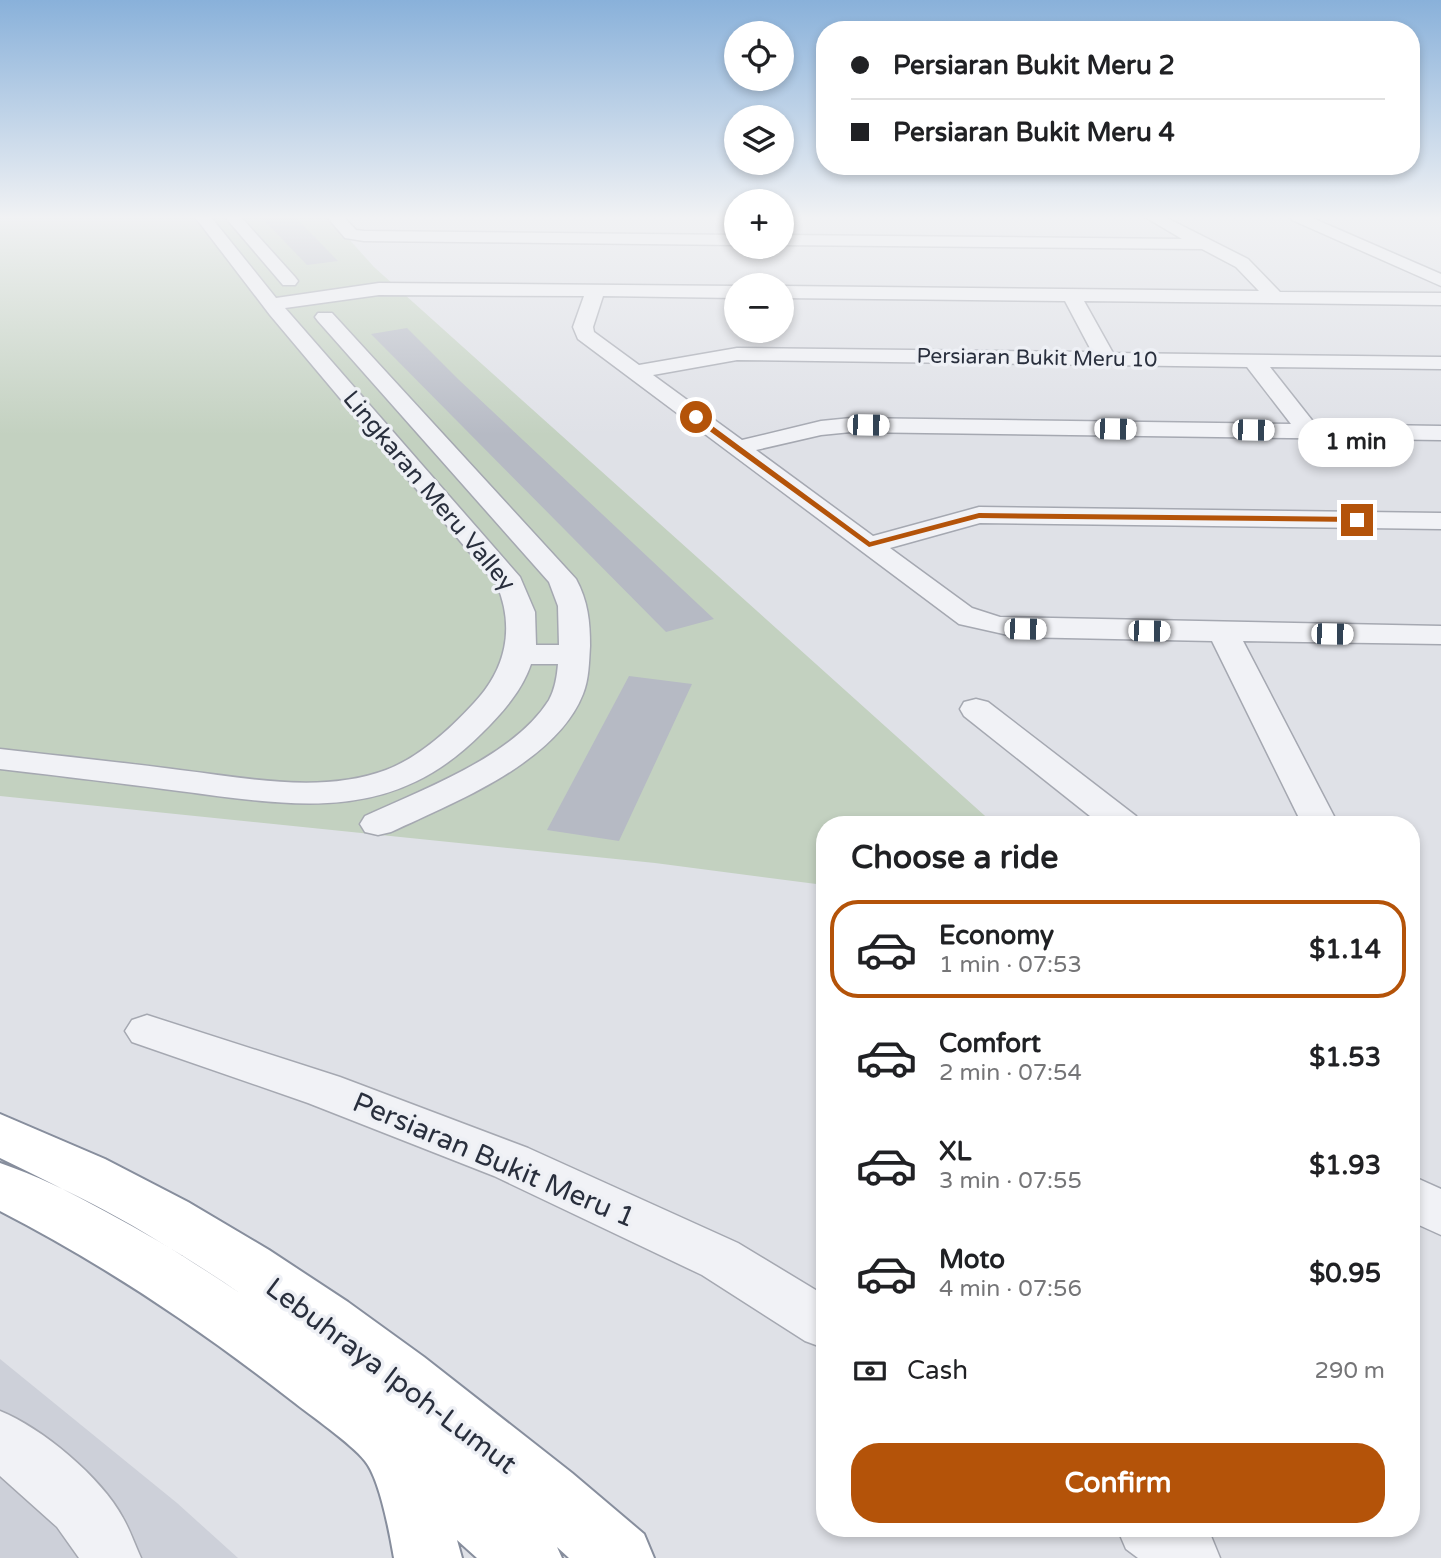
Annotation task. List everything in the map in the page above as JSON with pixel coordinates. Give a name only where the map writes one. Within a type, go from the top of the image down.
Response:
[{"type":"highway","name":"Lebuhraya Ipoh-Lumut","points":[[0,1135],[158,1214],[328,1321],[473,1432],[542,1543]]},
{"type":"highway","name":"Lebuhraya Ipoh-Lumut","points":[[0,1185],[45,1206],[119,1247],[198,1297],[389,1440],[542,1543],[620,1558]]},
{"type":"highway","points":[[389,1440],[417,1509],[428,1558]]},
{"type":"street","name":"Lingkaran Meru Valley","points":[[0,760],[263,790],[318,794],[358,789],[402,776],[419,767],[472,724],[506,686],[519,656],[521,611],[510,583],[355,402],[273,290]]},
{"type":"street","points":[[279,298],[407,290]]},
{"type":"street","points":[[558,290],[724,292]]},
{"type":"street","points":[[595,290],[583,332],[962,614],[990,625],[1025,629],[1441,635]]},
{"type":"street","points":[[1267,290],[1275,298]]},
{"type":"street","points":[[794,292],[1441,299]]},
{"type":"street","points":[[1071,295],[1106,359]]},
{"type":"street","points":[[325,317],[562,579],[570,592],[573,605],[574,654],[570,688],[563,703],[522,748],[464,782],[378,824]]},
{"type":"street","name":"Persiaran Bukit Meru 10","points":[[635,372],[737,354],[1441,363]]},
{"type":"street","points":[[1253,360],[1308,431]]},
{"type":"street","points":[[355,402],[393,395]]},
{"type":"street","points":[[737,447],[821,428],[851,425],[1441,433]]},
{"type":"street","points":[[869,545],[979,515],[1441,521]]},
{"type":"street","points":[[1223,632],[1316,816]]},
{"type":"street","points":[[519,656],[574,654]]},
{"type":"street","points":[[976,709],[1113,816]]},
{"type":"street","name":"Persiaran Bukit Meru 1","points":[[148,1031],[324,1090],[511,1162],[720,1259],[816,1312]]},
{"type":"street","points":[[1420,1201],[1441,1214]]},
{"type":"street","points":[[2,1445],[82,1508],[103,1537],[110,1558]]},
{"type":"street","points":[[1160,1537],[1189,1558]]},
{"type":"shaded area","points":[[0,1359],[177,1503],[238,1558],[0,1558]]},
{"type":"green space","points":[[0,290],[399,290],[985,816],[816,816],[816,884],[655,863],[0,796]]},
{"type":"building","points":[[407,328],[714,619],[666,632],[371,334]]},
{"type":"building","points":[[629,676],[692,684],[619,841],[547,830]]},
{"type":"route","points":[[696,417],[869,545],[979,515],[1357,520]]}]
